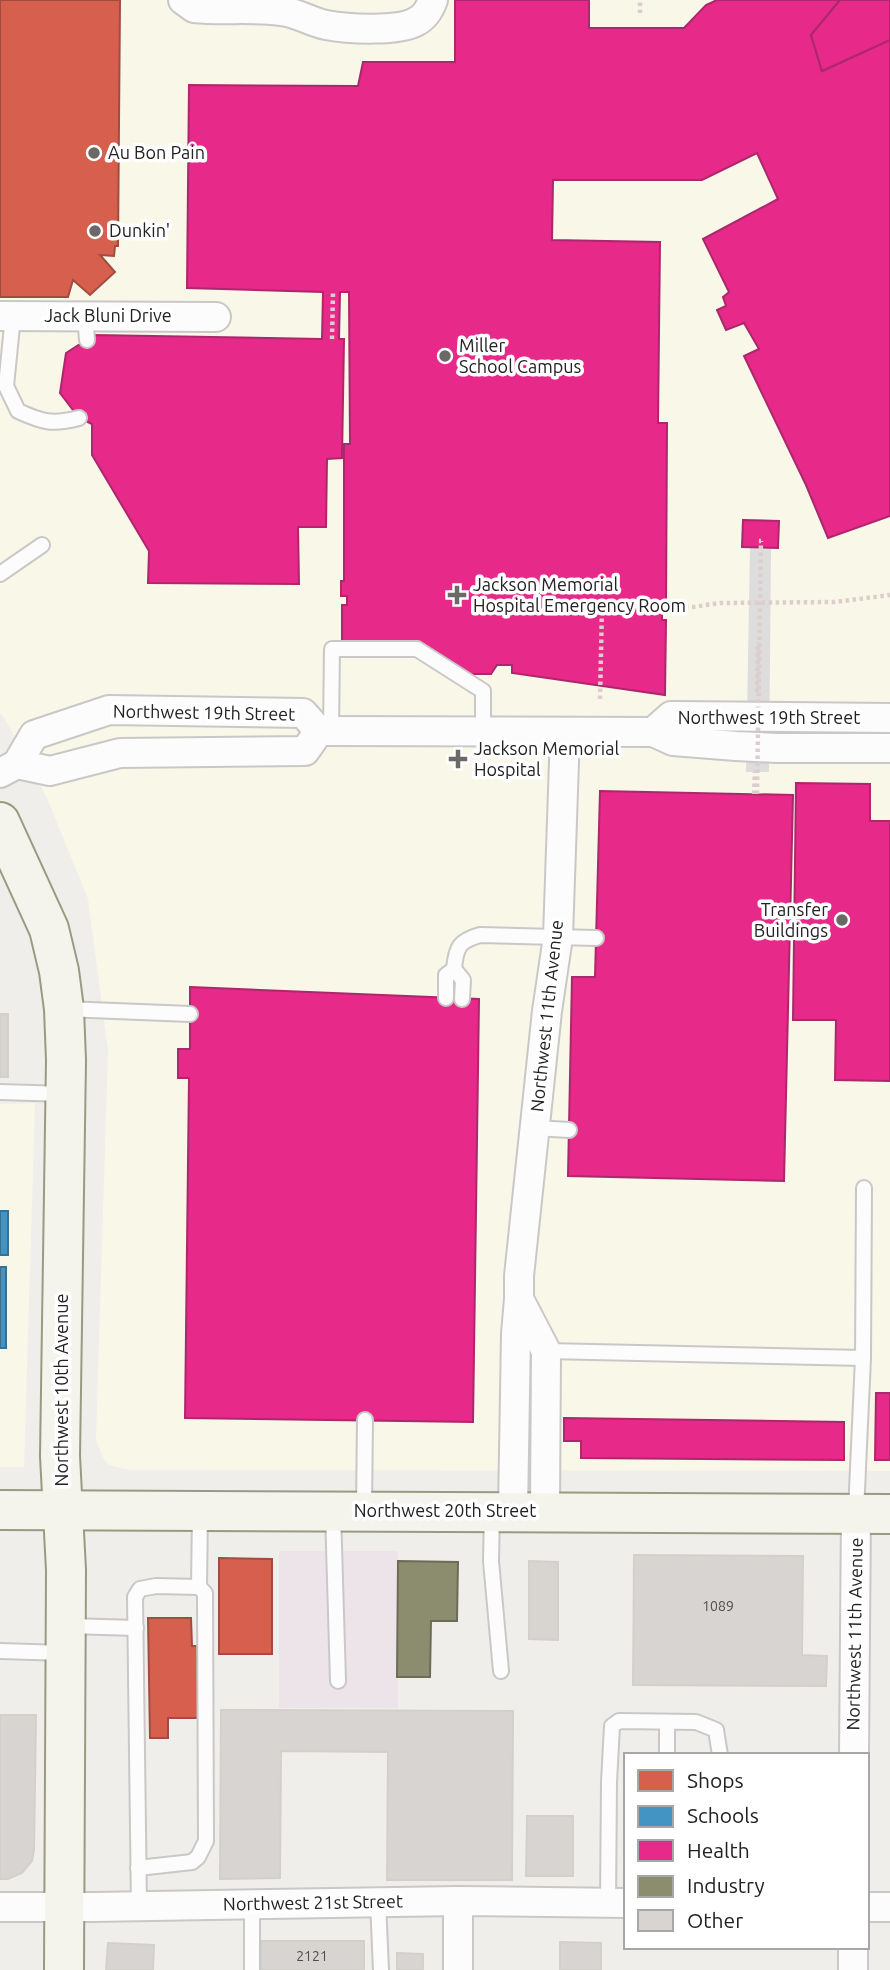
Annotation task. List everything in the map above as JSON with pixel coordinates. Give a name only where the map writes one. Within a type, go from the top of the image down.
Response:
[{"type":"street","points":[[183,0],[194,8],[278,10],[326,25],[369,28],[401,27],[416,22],[430,8],[433,0]]},
{"type":"street","name":"Jack Bluni Drive","points":[[6,316],[86,328],[216,317]]},
{"type":"street","name":"Northwest 19th Street","points":[[8,768],[34,735],[109,710],[303,713],[325,731],[653,732],[673,741],[736,746],[890,748]]},
{"type":"street","name":"Northwest 19th Street","points":[[653,732],[671,716],[890,718]]},
{"type":"street","name":"Northwest 19th Street","points":[[8,768],[50,771],[120,753],[305,751],[325,731]]},
{"type":"street","name":"Northwest 11th Avenue","points":[[517,1511],[516,1334],[519,1276],[547,1011],[558,937],[565,732]]},
{"type":"street","name":"Northwest 10th Avenue","points":[[0,822],[50,929],[64,1009],[66,1094],[60,1432],[66,1570],[64,1970]]},
{"type":"street","points":[[517,1511],[546,1351],[519,1299]]},
{"type":"street","name":"Northwest 20th Street","points":[[0,1510],[873,1513]]},
{"type":"street","name":"Northwest 11th Avenue","points":[[854,1753],[873,1513]]},
{"type":"street","points":[[458,1901],[458,1970]]},
{"type":"street","name":"Northwest 21st Street","points":[[0,1907],[458,1901],[617,1903]]},
{"type":"street","points":[[869,1907],[890,1907]]},
{"type":"street","points":[[853,1949],[853,1970]]},
{"type":"lane","points":[[6,316],[6,386],[18,411],[41,422],[64,422],[79,418]]},
{"type":"lane","points":[[0,574],[42,545]]},
{"type":"lane","points":[[325,731],[332,649],[417,649],[483,691],[483,730]]},
{"type":"lane","points":[[462,999],[463,980],[454,969],[455,953],[460,943],[468,939],[480,936],[596,938]]},
{"type":"lane","points":[[446,998],[446,975],[454,969]]},
{"type":"lane","points":[[64,1009],[190,1014]]},
{"type":"lane","points":[[0,1092],[66,1094]]},
{"type":"lane","points":[[535,1128],[569,1130]]},
{"type":"lane","points":[[864,1188],[863,1358],[873,1513]]},
{"type":"lane","points":[[546,1351],[863,1358]]},
{"type":"lane","points":[[338,1681],[349,1511],[365,1420]]},
{"type":"lane","points":[[199,1587],[200,1510]]},
{"type":"lane","points":[[500,1671],[492,1562],[517,1511]]},
{"type":"lane","points":[[138,1868],[192,1863],[206,1841],[205,1593],[199,1587],[156,1586],[140,1589],[135,1597],[136,1628],[138,1868],[139,1906]]},
{"type":"lane","points":[[0,1651],[136,1628]]},
{"type":"lane","points":[[617,1903],[609,1782],[612,1726],[619,1721],[696,1722],[716,1730],[720,1753]]},
{"type":"lane","points":[[667,1722],[667,1753]]},
{"type":"lane","points":[[378,1902],[380,1970]]},
{"type":"lane","points":[[252,1904],[252,1970]]},
{"type":"path","points":[[640,0],[640,13]]},
{"type":"path","points":[[332,339],[333,292]]},
{"type":"path","points":[[755,760],[755,794],[760,541]]},
{"type":"path","points":[[600,699],[603,607],[835,602],[890,595]]},
{"type":"path","points":[[757,707],[758,642]]},
{"type":"shaded area","name":"Jackson Memorial Hospital","points":[[0,0],[890,0],[890,1471],[130,1470],[109,1465],[103,1458],[96,1440],[108,1050],[88,899],[47,798],[0,713]]},
{"type":"shaded area","points":[[35,1103],[24,1467],[0,1467],[0,1104]]},
{"type":"shaded area","points":[[279,1551],[398,1551],[398,1708],[279,1708]]},
{"type":"pier","points":[[750,548],[771,548],[769,772],[746,772]]},
{"type":"building: Shops","points":[[0,0],[120,0],[118,246],[115,246],[114,256],[100,255],[115,272],[90,295],[73,280],[68,297],[0,297]]},
{"type":"building: Shops","points":[[219,1558],[272,1559],[272,1654],[219,1654]]},
{"type":"building: Shops","points":[[148,1618],[191,1618],[192,1646],[197,1646],[198,1718],[168,1718],[168,1738],[150,1738]]},
{"type":"building: Schools","points":[[0,1211],[8,1211],[8,1255],[0,1255]]},
{"type":"building: Schools","points":[[0,1267],[6,1267],[6,1348],[0,1348]]},
{"type":"building: Health","points":[[455,0],[589,0],[589,28],[684,28],[706,5],[717,0],[840,0],[811,35],[822,71],[890,40],[890,516],[828,538],[806,485],[744,356],[759,349],[744,323],[726,330],[717,310],[726,306],[723,297],[729,292],[703,239],[778,199],[757,153],[702,180],[553,180],[552,240],[660,242],[658,423],[667,423],[666,610],[662,610],[662,620],[666,620],[665,695],[512,673],[512,665],[497,665],[491,674],[462,674],[417,649],[342,645],[342,605],[347,605],[347,596],[341,596],[341,581],[344,581],[344,444],[350,444],[349,292],[340,292],[339,339],[344,339],[342,458],[327,459],[326,527],[298,527],[299,584],[148,583],[149,551],[92,455],[92,424],[79,418],[60,393],[66,353],[94,335],[322,339],[323,292],[187,288],[189,85],[358,86],[363,62],[455,62]]},
{"type":"building: Health","points":[[840,0],[890,0],[890,40],[822,71],[811,35]]},
{"type":"building: Health","points":[[743,520],[779,521],[778,548],[742,547]]},
{"type":"building: Health","name":"Transfer Buildings","points":[[796,783],[870,784],[870,821],[890,821],[890,1081],[835,1080],[836,1020],[793,1020]]},
{"type":"building: Health","points":[[600,791],[793,795],[784,1181],[568,1176],[572,977],[595,977]]},
{"type":"building: Health","points":[[190,987],[479,999],[473,1422],[185,1418],[189,1078],[178,1078],[178,1049],[190,1049]]},
{"type":"building: Health","points":[[876,1393],[890,1393],[890,1460],[875,1460]]},
{"type":"building: Health","points":[[564,1418],[844,1422],[844,1460],[581,1458],[581,1441],[564,1441]]},
{"type":"building: Industry","points":[[398,1561],[458,1562],[457,1621],[431,1621],[430,1677],[397,1677]]},
{"type":"building: Other","points":[[0,1014],[8,1014],[8,1077],[0,1077]]},
{"type":"building: Other","points":[[634,1555],[803,1556],[802,1655],[827,1656],[826,1686],[633,1685]]},
{"type":"building: Other","points":[[529,1561],[558,1562],[558,1640],[529,1639]]},
{"type":"building: Other","points":[[221,1710],[513,1711],[512,1880],[387,1880],[388,1752],[281,1751],[280,1878],[220,1879]]},
{"type":"building: Other","points":[[0,1715],[36,1715],[34,1850],[32,1861],[22,1873],[8,1879],[0,1879]]},
{"type":"building: Other","points":[[527,1816],[573,1816],[573,1876],[526,1876]]},
{"type":"building: Other","points":[[261,1941],[364,1941],[364,1970],[261,1970]]},
{"type":"building: Other","points":[[560,1942],[601,1943],[601,1970],[560,1970]]},
{"type":"building: Other","points":[[108,1943],[154,1945],[153,1970],[106,1970]]},
{"type":"building: Other","points":[[397,1953],[423,1954],[423,1970],[397,1970]]},
{"type":"place","name":"Au Bon Pain","points":[[94,153]]},
{"type":"place","name":"Dunkin'","points":[[95,231]]},
{"type":"place","name":"Miller School Campus","points":[[445,356]]},
{"type":"place","name":"Jackson Memorial Hospital Emergency Room","points":[[457,595]]},
{"type":"place","name":"Jackson Memorial Hospital","points":[[458,759]]},
{"type":"place","name":"Transfer Buildings","points":[[842,920]]}]
